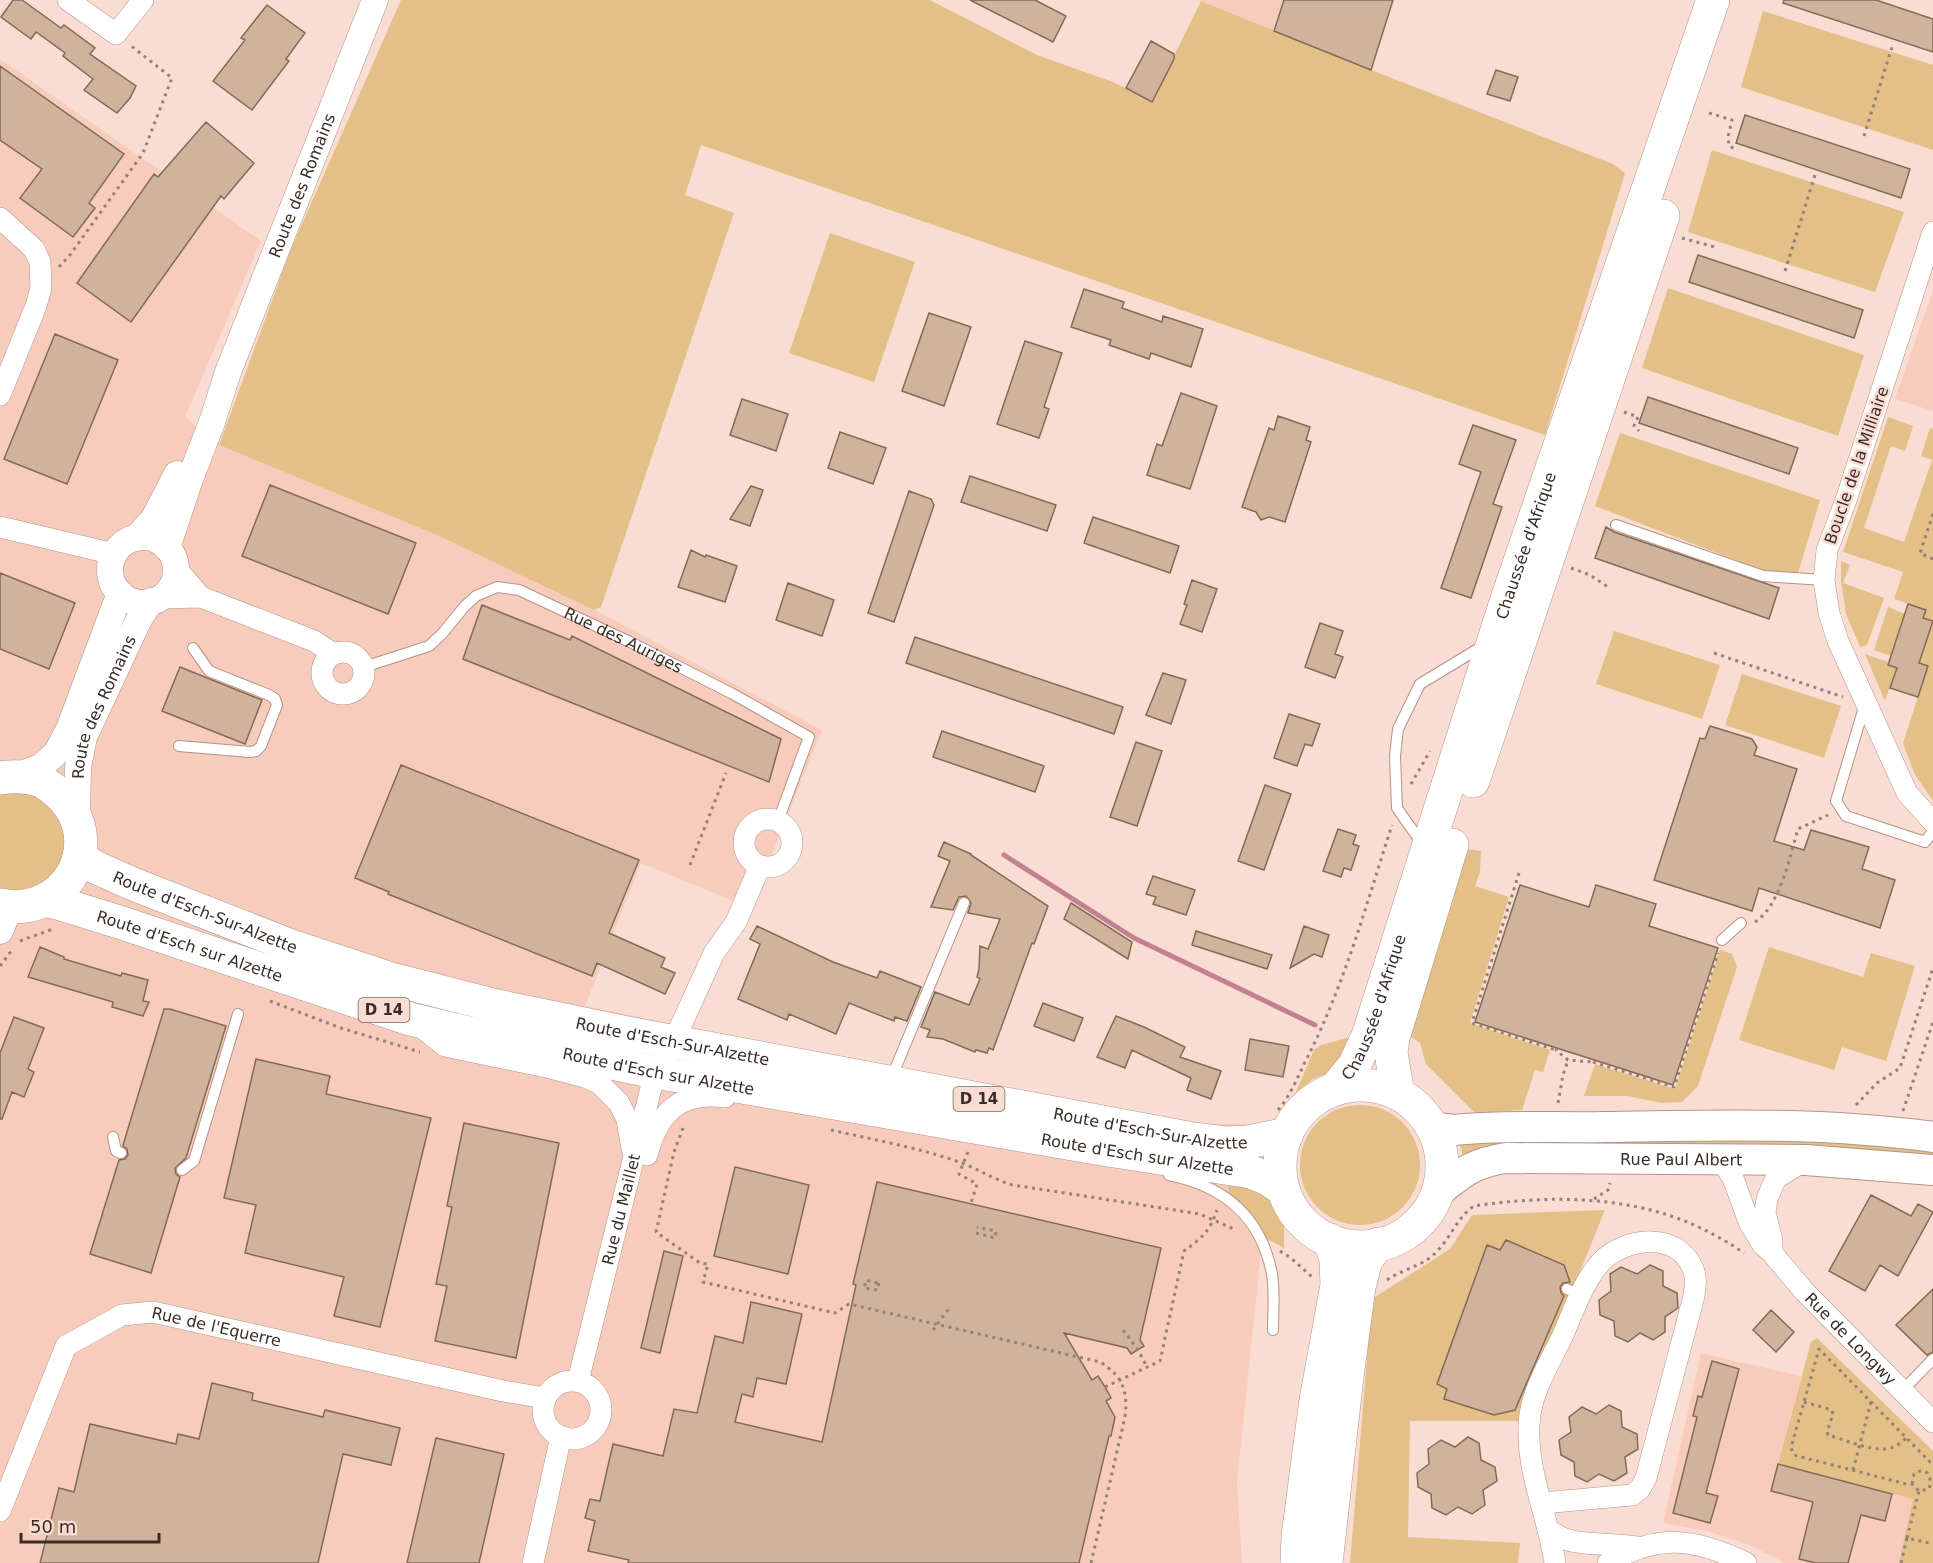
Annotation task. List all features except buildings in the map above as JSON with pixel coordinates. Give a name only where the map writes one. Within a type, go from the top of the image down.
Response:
[{"type":"main road","name":"Chaussée d'Afrique","points":[[1335,1089],[1354,1066],[1368,1036],[1494,639],[1713,0]]},
{"type":"main road","name":"Chaussée d'Afrique","points":[[1398,1094],[1391,1053],[1393,1038],[1453,842],[1736,0]]},
{"type":"main road","points":[[8,777],[42,781],[64,797],[77,819],[81,838],[79,857],[72,874],[60,889],[45,900],[28,906],[8,927]]},
{"type":"main road","name":"Route d'Esch-Sur-Alzette","points":[[79,857],[133,884],[294,947],[391,979],[497,1006],[1193,1139],[1237,1143],[1280,1124]]},
{"type":"main road","name":"Route d'Esch sur Alzette","points":[[45,900],[119,922],[410,1019],[469,1033],[655,1072],[1102,1149],[1251,1172],[1283,1189]]},
{"type":"main road","points":[[1367,1085],[1398,1094],[1413,1103],[1432,1127],[1441,1155],[1441,1181],[1437,1193],[1424,1216],[1398,1237],[1378,1244],[1362,1246],[1346,1245],[1319,1235],[1299,1218],[1283,1189],[1280,1124],[1295,1119],[1320,1096],[1335,1089],[1367,1085]]},
{"type":"main road","name":"Rue Paul Albert","points":[[1432,1127],[1455,1130],[1739,1125],[1842,1128],[1933,1137]]},
{"type":"main road","name":"Rue Paul Albert","points":[[1437,1193],[1475,1165],[1506,1158],[1806,1160],[1933,1170]]},
{"type":"main road","points":[[1297,1563],[1298,1536],[1316,1400],[1336,1285],[1336,1259],[1330,1240]]},
{"type":"main road","points":[[1326,1563],[1359,1287],[1366,1260],[1378,1244]]},
{"type":"street","points":[[68,0],[116,34],[143,0]]},
{"type":"street","name":"Route des Romains","points":[[77,819],[78,767],[84,737],[139,619],[155,600],[169,590],[174,580],[172,558],[190,479],[228,372],[375,0]]},
{"type":"street","points":[[0,218],[34,249],[40,262],[40,288],[36,306],[0,395]]},
{"type":"street","name":"Boucle de la Milliaire","points":[[1933,232],[1846,500],[1827,550],[1824,580],[1829,613],[1838,641],[1907,793],[1933,822]]},
{"type":"street","name":"Route des Romains","points":[[114,554],[127,541],[136,538],[153,520],[173,485],[199,423],[228,372]]},
{"type":"street","points":[[0,527],[114,554],[110,565],[114,585],[129,600],[140,603],[201,597],[314,641],[334,654]]},
{"type":"street","points":[[136,538],[147,537],[158,541],[201,597]]},
{"type":"street","name":"Route des Romains","points":[[8,777],[42,766],[57,752],[65,737],[120,593]]},
{"type":"street","points":[[341,652],[355,655],[364,667],[363,681],[355,691],[343,695],[336,693],[326,685],[322,671],[328,658],[341,652]]},
{"type":"street","points":[[762,820],[778,821],[790,832],[792,840],[789,856],[776,866],[760,866],[749,858],[745,836],[749,829],[762,820]]},
{"type":"street","points":[[672,1041],[714,953],[736,922],[760,866]]},
{"type":"street","points":[[410,1019],[445,1046],[551,1068],[599,1083],[619,1103],[627,1119],[633,1161]]},
{"type":"street","name":"Rue du Maillet","points":[[578,1381],[655,1072],[672,1041]]},
{"type":"street","points":[[619,1218],[640,1180],[656,1128],[663,1117],[680,1102],[705,1095],[771,1105],[856,1106]]},
{"type":"street","name":"Rue de Longwy","points":[[1720,1158],[1733,1178],[1749,1222],[1763,1245],[1789,1275],[1933,1422]]},
{"type":"street","points":[[1772,1253],[1772,1241],[1765,1212],[1767,1199],[1776,1178],[1806,1160]]},
{"type":"street","points":[[1542,1503],[1619,1498],[1632,1495],[1640,1489],[1646,1478],[1696,1283],[1694,1270],[1687,1258],[1675,1247],[1645,1241],[1614,1251],[1601,1262],[1574,1292],[1535,1394],[1530,1413],[1528,1436],[1531,1453],[1555,1563]]},
{"type":"street","name":"Rue de l'Equerre","points":[[0,1511],[66,1346],[122,1315],[153,1312],[503,1391],[546,1398]]},
{"type":"street","points":[[578,1381],[593,1389],[598,1395],[601,1403],[600,1418],[592,1431],[585,1436],[577,1438],[561,1436],[548,1425],[543,1407],[551,1390],[559,1384],[578,1381]]},
{"type":"street","points":[[534,1563],[561,1436]]},
{"type":"street","points":[[1548,1530],[1564,1539],[1578,1542],[1638,1547],[1675,1542],[1694,1544],[1716,1549],[1746,1563]]},
{"type":"street","points":[[1608,1563],[1638,1547]]},
{"type":"lane","points":[[1616,525],[1763,576],[1824,580]]},
{"type":"lane","name":"Rue des Auriges","points":[[364,667],[429,646],[476,596],[497,587],[519,590],[562,608],[730,693],[809,737],[778,821]]},
{"type":"lane","points":[[1427,850],[1397,808],[1395,756],[1398,729],[1420,684],[1494,639]]},
{"type":"lane","points":[[179,746],[256,751],[261,746],[277,705],[275,699],[269,695],[209,671],[194,648]]},
{"type":"lane","points":[[1863,695],[1839,786],[1836,801],[1840,810],[1846,816],[1925,842],[1933,831]]},
{"type":"lane","points":[[890,1082],[964,903]]},
{"type":"lane","points":[[1722,940],[1744,925]]},
{"type":"lane","points":[[182,1170],[194,1161],[238,1014]]},
{"type":"lane","points":[[113,1137],[116,1151],[121,1153]]},
{"type":"lane","points":[[1102,1149],[1131,1166]]},
{"type":"lane","points":[[1158,1173],[1212,1188],[1231,1202],[1249,1221],[1262,1243],[1272,1272],[1273,1330]]},
{"type":"lane","points":[[1902,1391],[1933,1359]]},
{"type":"path","points":[[40,288],[70,255],[142,153],[172,78],[116,34]]},
{"type":"path","points":[[1864,136],[1893,44]]},
{"type":"path","points":[[1709,113],[1732,120],[1728,137],[1729,146],[1737,150]]},
{"type":"path","points":[[1785,271],[1815,176]]},
{"type":"path","points":[[1674,236],[1714,247]]},
{"type":"path","points":[[1627,413],[1638,417],[1634,426],[1639,431]]},
{"type":"path","points":[[1933,514],[1920,553],[1933,559]]},
{"type":"path","points":[[1580,571],[1608,587]]},
{"type":"path","points":[[1714,654],[1843,697],[1863,695]]},
{"type":"path","points":[[1280,1124],[1293,1088],[1317,1042],[1335,999],[1397,808],[1432,748]]},
{"type":"path","points":[[690,865],[726,773]]},
{"type":"path","points":[[1744,925],[1765,916],[1781,883],[1798,829],[1840,810]]},
{"type":"path","points":[[1519,873],[1472,1023],[1557,1049],[1568,1060],[1594,1061],[1674,1087],[1722,940]]},
{"type":"path","points":[[0,966],[8,927],[60,930]]},
{"type":"path","points":[[1855,1105],[1877,1083],[1900,1068],[1933,968]]},
{"type":"path","points":[[1902,1116],[1933,1022]]},
{"type":"path","points":[[1558,1111],[1563,1075],[1568,1060]]},
{"type":"path","points":[[680,1102],[683,1127],[674,1152],[656,1232],[700,1263],[708,1264],[704,1282],[835,1312],[849,1304],[1100,1362],[1109,1367],[1120,1380],[1127,1400],[1125,1417],[1090,1563]]},
{"type":"path","points":[[971,1203],[977,1184],[959,1174],[968,1152],[974,1127]]},
{"type":"path","points":[[1105,1387],[1160,1361],[1184,1251],[1200,1239],[1211,1226]]},
{"type":"path","points":[[976,1233],[995,1238],[996,1231],[977,1227]]},
{"type":"path","points":[[866,1280],[880,1284],[877,1290],[864,1288],[866,1280]]},
{"type":"path","points":[[933,1330],[950,1307]]},
{"type":"path","points":[[1123,1330],[1147,1367]]},
{"type":"path","points":[[1919,1491],[1912,1484],[1794,1455],[1791,1448],[1819,1349],[1933,1465]]},
{"type":"path","points":[[1804,1402],[1832,1410],[1828,1435],[1887,1450],[1906,1438]]},
{"type":"path","points":[[1853,1470],[1871,1402]]},
{"type":"path","points":[[1912,1484],[1914,1474],[1918,1471],[1931,1471],[1933,1484],[1929,1489],[1919,1491]]},
{"type":"path","points":[[1901,1563],[1919,1491]]},
{"type":"path","points":[[1907,1538],[1933,1544]]},
{"type":"shaded area","points":[[401,0],[930,0],[1037,55],[1113,82],[1152,101],[1201,1],[1613,164],[1625,173],[1545,435],[701,145],[685,195],[734,213],[601,607],[594,610],[437,535],[219,445],[291,249]]},
{"type":"shaded area","points":[[1199,0],[1393,0],[1371,70]]},
{"type":"shaded area","points":[[1763,11],[1933,65],[1933,150],[1741,87]]},
{"type":"shaded area","points":[[0,59],[261,241],[185,417],[219,445],[437,535],[570,597],[822,730],[750,908],[641,863],[585,1006],[825,1055],[1204,1124],[1273,1124],[1265,1152],[1265,1214],[1237,1481],[1242,1563],[0,1563]]},
{"type":"shaded area","points":[[1712,150],[1904,212],[1875,292],[1688,232]]},
{"type":"shaded area","points":[[830,233],[915,262],[874,382],[789,353]]},
{"type":"shaded area","points":[[1668,288],[1864,355],[1838,436],[1642,368]]},
{"type":"shaded area","points":[[1933,290],[1933,411],[1895,399]]},
{"type":"shaded area","points":[[1888,417],[1913,426],[1905,451],[1891,446],[1864,528],[1904,542],[1932,460],[1921,456],[1930,428],[1933,429],[1933,621],[1923,618],[1926,610],[1894,599],[1903,572],[1843,552]]},
{"type":"shaded area","points":[[1620,433],[1820,500],[1795,583],[1595,506]]},
{"type":"shaded area","points":[[1841,561],[1850,565],[1843,583],[1884,598],[1867,645],[1860,647],[1846,614],[1841,581]]},
{"type":"shaded area","points":[[1888,607],[1905,614],[1891,656],[1874,650]]},
{"type":"shaded area","points":[[1933,621],[1933,801],[1914,773],[1903,743],[1928,666],[1919,663]]},
{"type":"shaded area","points":[[1614,631],[1720,665],[1702,719],[1596,684]]},
{"type":"shaded area","points":[[1865,654],[1888,662],[1888,665],[1897,668],[1885,701]]},
{"type":"shaded area","points":[[1742,674],[1841,706],[1824,758],[1725,725]]},
{"type":"shaded area","points":[[15,788],[49,798],[72,843],[47,888],[0,894],[0,792]]},
{"type":"shaded area","points":[[1466,849],[1481,851],[1480,872],[1475,886],[1509,897],[1470,1023],[1550,1050],[1543,1072],[1535,1070],[1522,1110],[1475,1113],[1426,1064],[1420,1043],[1410,1036]]},
{"type":"shaded area","points":[[1769,947],[1863,977],[1871,953],[1915,966],[1886,1061],[1842,1047],[1834,1070],[1739,1040]]},
{"type":"shaded area","points":[[1720,950],[1732,954],[1737,967],[1698,1086],[1682,1102],[1661,1103],[1628,1096],[1584,1096],[1595,1064],[1675,1089]]},
{"type":"shaded area","points":[[1346,1038],[1355,1038],[1335,1071],[1313,1079],[1295,1094],[1314,1050],[1321,1045]]},
{"type":"shaded area","points":[[1360,1105],[1383,1109],[1403,1122],[1416,1142],[1420,1165],[1416,1188],[1403,1208],[1383,1221],[1360,1225],[1337,1221],[1317,1208],[1304,1188],[1300,1165],[1304,1142],[1317,1122],[1337,1109]]},
{"type":"shaded area","points":[[1459,1138],[1806,1138],[1933,1148],[1933,1161],[1463,1158]]},
{"type":"shaded area","points":[[1229,1178],[1269,1193],[1275,1211],[1284,1222],[1284,1248],[1267,1239],[1253,1218],[1228,1191]]},
{"type":"shaded area","points":[[1605,1210],[1519,1421],[1410,1421],[1408,1537],[1520,1543],[1518,1563],[1350,1563],[1372,1299],[1450,1249],[1472,1215]]},
{"type":"shaded area","points":[[1817,1338],[1933,1451],[1933,1563],[1899,1563],[1913,1499],[1778,1464],[1811,1342]]},
{"type":"shaded area","points":[[1701,1353],[1801,1376],[1778,1464],[1914,1499],[1899,1563],[1785,1563],[1747,1544],[1707,1531],[1663,1523]]},
{"type":"waterway","points":[[1004,855],[1134,938],[1315,1025]]}]
